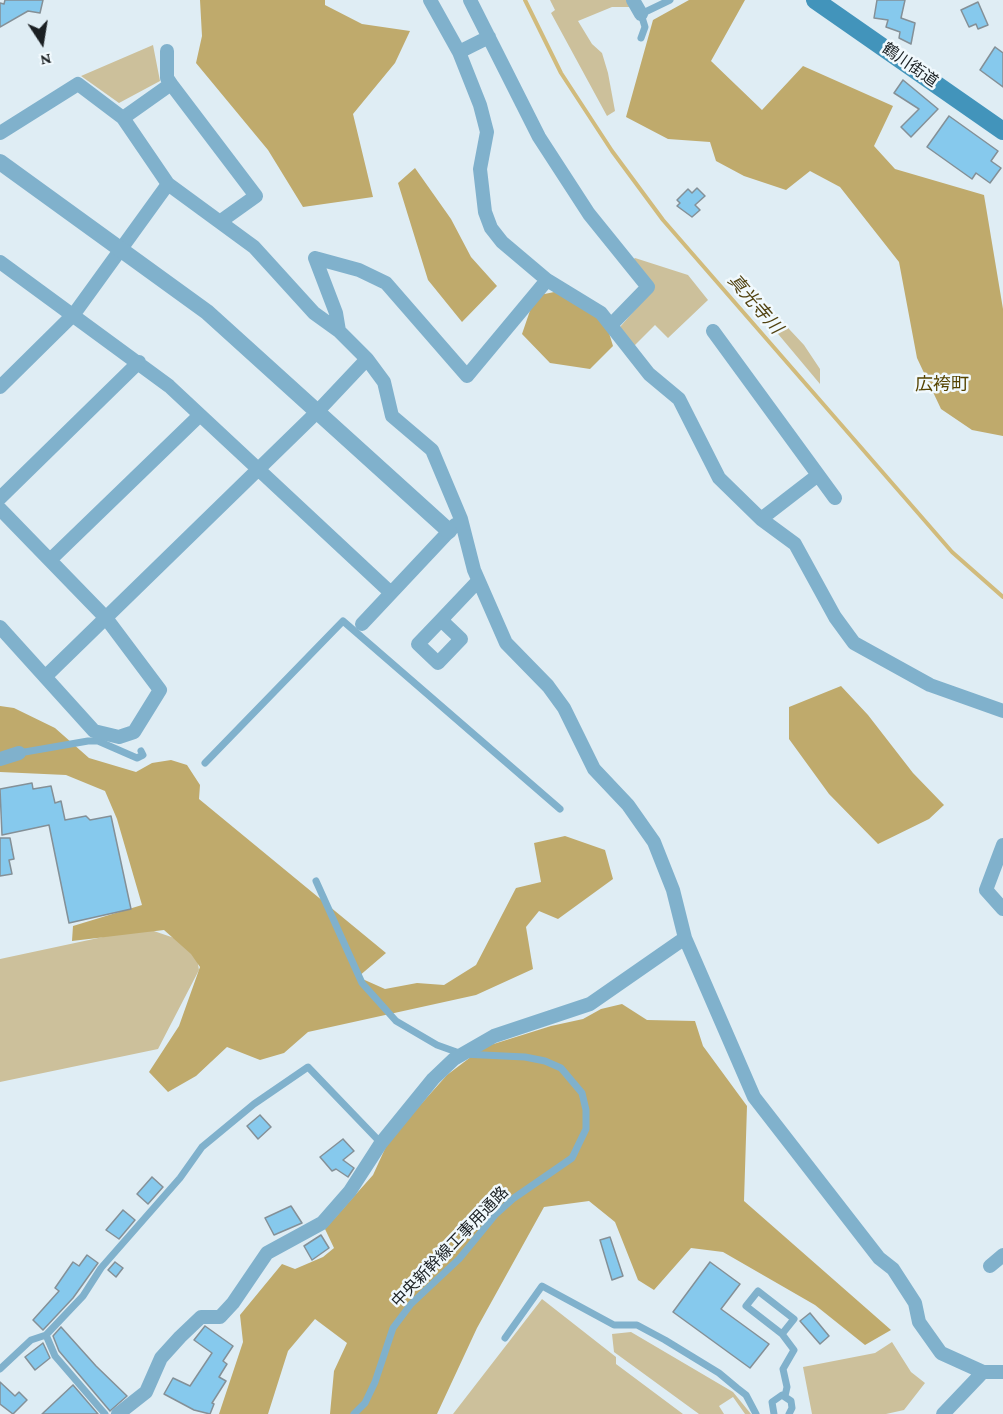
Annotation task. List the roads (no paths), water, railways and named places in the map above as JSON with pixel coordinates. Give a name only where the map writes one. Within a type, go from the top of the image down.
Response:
[{"type":"main road","name":"鶴川街道","points":[[815,0],[1003,131]]},
{"type":"street","points":[[430,0],[471,78],[487,132],[480,169],[485,212],[491,228],[502,242],[547,280],[583,299],[612,324],[649,374],[679,399],[719,478],[761,519],[795,544],[835,617],[854,643],[930,685],[1003,711]]},
{"type":"street","points":[[470,0],[539,137],[589,214],[648,287],[612,324]]},
{"type":"street","points":[[633,0],[641,14]]},
{"type":"street","points":[[459,52],[489,37]]},
{"type":"street","points":[[167,51],[167,78],[256,196],[221,221]]},
{"type":"street","points":[[0,133],[78,84],[123,118],[168,184],[254,247],[314,313],[339,331],[367,359],[384,381],[392,416],[432,450],[461,519],[478,581],[506,643],[548,686],[564,708],[594,769],[628,806],[654,842],[673,890],[686,938],[754,1097],[879,1258],[893,1269],[915,1303],[919,1322],[941,1353],[983,1372],[1003,1372]]},
{"type":"street","points":[[123,118],[171,84]]},
{"type":"street","points":[[0,162],[207,312],[449,531]]},
{"type":"street","points":[[0,387],[74,314],[123,250],[168,184]]},
{"type":"street","points":[[339,331],[336,313],[315,258],[359,270],[386,283],[467,376],[547,280]]},
{"type":"street","points":[[3,270],[74,314],[139,362],[200,415],[391,592]]},
{"type":"street","points":[[713,331],[835,498]]},
{"type":"street","points":[[46,676],[317,412],[367,359]]},
{"type":"street","points":[[0,498],[139,362]]},
{"type":"street","points":[[50,560],[200,415]]},
{"type":"street","points":[[761,519],[818,475]]},
{"type":"street","points":[[0,509],[106,618],[160,690],[130,737],[119,737],[94,731],[0,627]]},
{"type":"street","points":[[359,627],[461,519]]},
{"type":"street","points":[[441,620],[478,581]]},
{"type":"street","points":[[0,759],[19,753]]},
{"type":"street","points":[[1003,845],[986,890],[1003,909]]},
{"type":"street","points":[[118,1414],[146,1392],[161,1358],[187,1330],[201,1317],[220,1317],[233,1303],[267,1253],[322,1223],[350,1191],[381,1143],[433,1079],[462,1054],[494,1036],[590,1004],[686,938]]},
{"type":"street","points":[[990,1266],[1003,1255]]},
{"type":"street","points":[[943,1414],[983,1372]]},
{"type":"lane","points":[[642,38],[645,27],[641,14],[670,0]]},
{"type":"lane","points":[[205,763],[344,621],[359,627],[560,809]]},
{"type":"lane","points":[[19,753],[88,741],[98,741],[137,758],[143,755],[141,751]]},
{"type":"lane","name":"中央新幹線工事用通路","points":[[316,881],[353,968],[377,1003],[413,1033],[462,1054],[525,1057],[545,1061],[561,1068],[582,1093],[586,1110],[585,1128],[572,1158],[536,1181],[502,1209],[475,1243],[411,1304],[393,1328],[375,1382],[365,1403],[354,1414]]},
{"type":"lane","points":[[0,1370],[31,1340],[46,1335],[83,1296],[108,1259],[180,1178],[202,1147],[254,1104],[308,1067],[381,1143]]},
{"type":"lane","points":[[505,1338],[542,1286],[614,1325],[637,1325],[701,1362],[746,1395],[756,1414]]},
{"type":"lane","points":[[782,1334],[794,1319],[758,1291],[746,1306],[782,1334],[794,1350],[783,1369],[787,1387],[785,1396]]},
{"type":"lane","points":[[46,1335],[55,1356],[105,1414]]},
{"type":"lane","points":[[774,1414],[772,1402],[777,1396],[785,1396],[792,1404],[789,1414]]},
{"type":"waterway","name":"真光寺川","points":[[525,0],[561,73],[612,151],[663,220],[952,552],[1003,597]]},
{"type":"district","name":"広袴町","points":[[942,384]]}]
